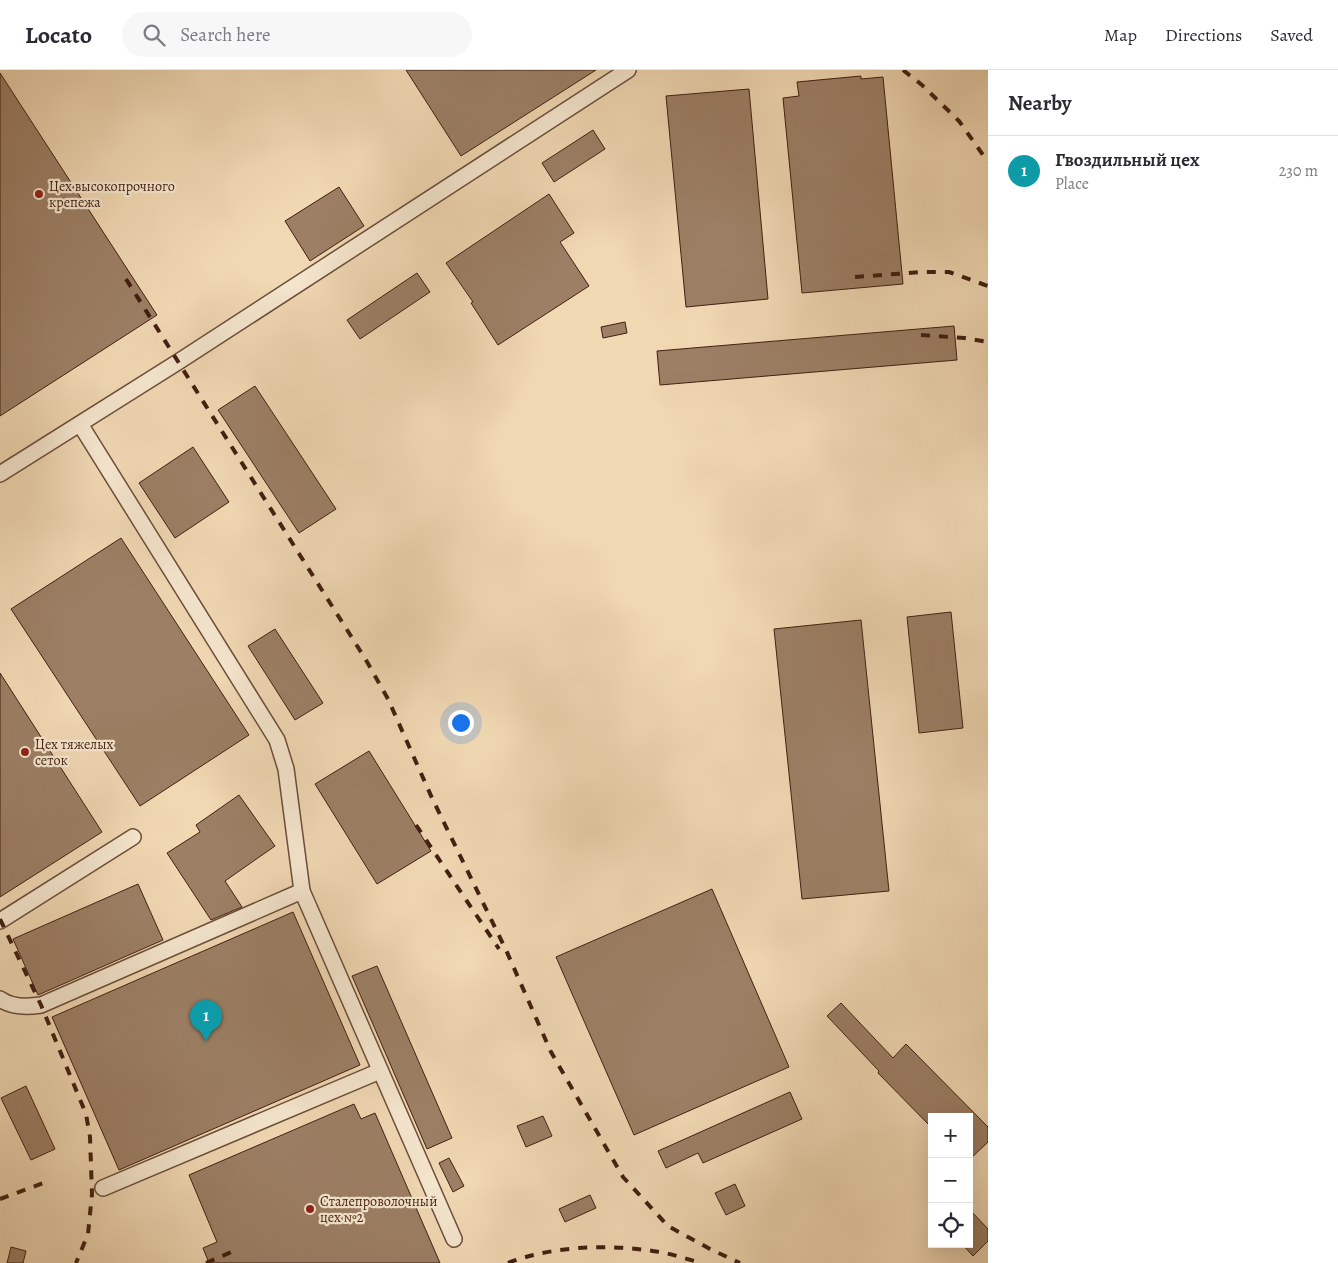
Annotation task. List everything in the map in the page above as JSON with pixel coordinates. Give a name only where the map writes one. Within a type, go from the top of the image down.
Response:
[{"type":"lane","points":[[0,474],[187,357],[628,70]]},
{"type":"lane","points":[[80,424],[277,740],[286,769],[302,891],[454,1239]]},
{"type":"lane","points":[[0,921],[133,837]]},
{"type":"lane","points":[[0,999],[5,1002],[29,1007],[41,1005],[302,891]]},
{"type":"lane","points":[[104,1188],[380,1071]]},
{"type":"building","points":[[406,70],[596,70],[461,156]]},
{"type":"building","name":"Цех высокопрочного крепежа","points":[[0,73],[157,315],[0,416]]},
{"type":"building","points":[[861,76],[861,79],[883,77],[903,284],[802,293],[783,98],[799,96],[797,82]]},
{"type":"building","points":[[749,89],[768,299],[686,307],[666,96]]},
{"type":"building","points":[[593,130],[605,149],[554,182],[542,163]]},
{"type":"building","points":[[339,187],[364,226],[310,261],[285,221]]},
{"type":"building","points":[[549,194],[574,233],[560,242],[589,286],[498,345],[471,303],[473,302],[446,263]]},
{"type":"building","points":[[417,273],[430,292],[360,339],[347,320]]},
{"type":"building","points":[[625,322],[627,333],[603,338],[601,327]]},
{"type":"building","points":[[954,326],[957,360],[660,385],[657,351]]},
{"type":"building","points":[[255,386],[336,509],[299,533],[218,410]]},
{"type":"building","points":[[193,447],[229,502],[175,538],[139,483]]},
{"type":"building","points":[[121,538],[249,735],[140,806],[11,609]]},
{"type":"building","points":[[951,612],[963,728],[919,733],[907,617]]},
{"type":"building","points":[[861,620],[889,891],[802,899],[774,629]]},
{"type":"building","points":[[275,629],[323,703],[295,720],[248,646]]},
{"type":"building","name":"Цех тяжелых сеток","points":[[0,673],[102,832],[0,897]]},
{"type":"building","points":[[369,751],[431,851],[377,884],[315,784]]},
{"type":"building","points":[[239,795],[275,846],[225,881],[242,907],[211,920],[167,853],[200,832],[196,825]]},
{"type":"building","points":[[138,884],[163,940],[38,995],[13,939]]},
{"type":"building","points":[[712,889],[789,1067],[634,1135],[556,957]]},
{"type":"building","points":[[293,912],[360,1065],[119,1170],[52,1017]]},
{"type":"building","points":[[377,966],[452,1138],[427,1149],[352,976]]},
{"type":"building","points":[[841,1003],[893,1058],[906,1044],[988,1127],[988,1142],[973,1156],[973,1113],[928,1113],[928,1124],[878,1073],[879,1071],[827,1016]]},
{"type":"building","points":[[26,1086],[55,1149],[31,1160],[1,1098]]},
{"type":"building","points":[[790,1092],[802,1119],[703,1163],[698,1153],[666,1168],[658,1151]]},
{"type":"building","name":"Сталепроволочный цех №2","points":[[354,1104],[361,1119],[375,1113],[440,1263],[209,1263],[203,1248],[217,1242],[189,1175]]},
{"type":"building","points":[[543,1116],[552,1136],[526,1147],[517,1126]]},
{"type":"building","points":[[449,1158],[464,1186],[453,1192],[439,1163]]},
{"type":"building","points":[[735,1184],[745,1206],[726,1215],[715,1193]]},
{"type":"building","points":[[590,1195],[596,1208],[565,1222],[559,1209]]},
{"type":"building","points":[[973,1213],[988,1229],[988,1241],[973,1256],[966,1248],[973,1248]]},
{"type":"building","points":[[11,1247],[26,1251],[23,1263],[7,1263]]},
{"type":"railway","points":[[903,70],[922,85],[959,121],[988,162]]},
{"type":"railway","points":[[855,277],[949,272],[988,286]]},
{"type":"railway","points":[[126,279],[366,660],[388,699],[432,798],[506,950],[551,1052],[623,1177],[668,1226],[740,1263]]},
{"type":"railway","points":[[921,335],[988,342]]},
{"type":"railway","points":[[416,825],[499,949]]},
{"type":"railway","points":[[0,919],[41,1005],[86,1114],[90,1137],[92,1194],[88,1234],[76,1263]]},
{"type":"railway","points":[[0,1199],[46,1182]]},
{"type":"railway","points":[[508,1263],[543,1253],[599,1247],[659,1252],[702,1263]]},
{"type":"railway","points":[[206,1263],[236,1250]]},
{"type":"place","name":"Цех высокопрочного крепежа","points":[[39,194]]},
{"type":"place","name":"Цех тяжелых сеток","points":[[25,752]]},
{"type":"place","name":"Гвоздильный цех","points":[[206,1041]]},
{"type":"place","name":"Сталепроволочный цех №2","points":[[310,1209]]}]
